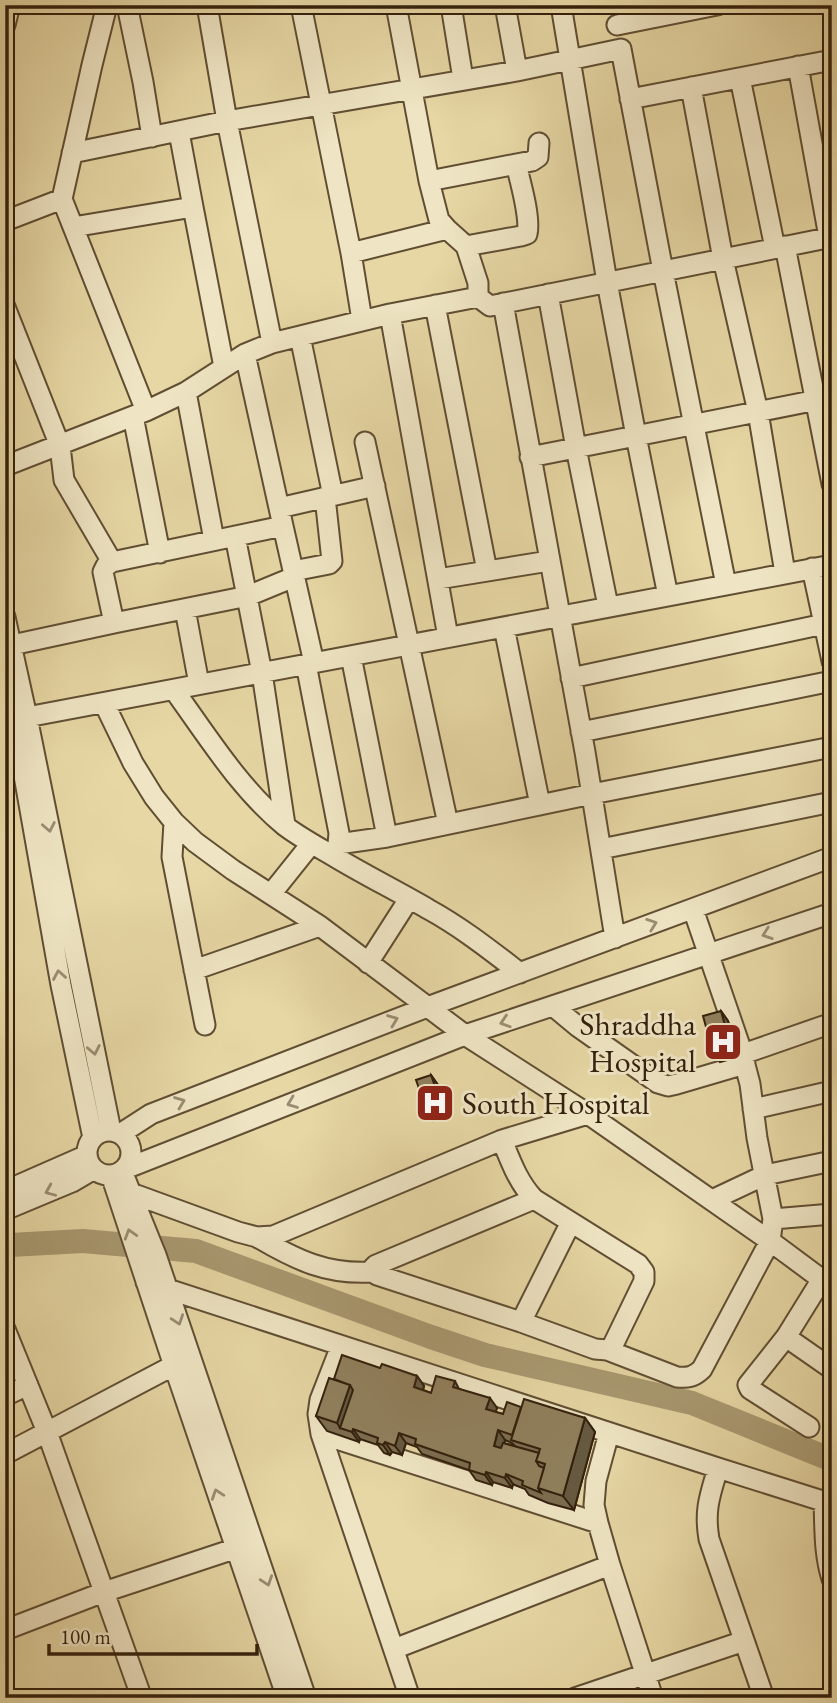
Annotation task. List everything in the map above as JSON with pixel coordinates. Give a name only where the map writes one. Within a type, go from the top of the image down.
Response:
[{"type":"street","points":[[5,24],[10,5]]},
{"type":"street","points":[[107,5],[62,199],[139,414],[160,553]]},
{"type":"street","points":[[127,5],[152,137]]},
{"type":"street","points":[[208,5],[227,121],[272,343]]},
{"type":"street","points":[[301,5],[362,320]]},
{"type":"street","points":[[396,5],[429,181],[439,220],[466,246],[478,283],[478,297]]},
{"type":"street","points":[[451,5],[463,79]]},
{"type":"street","points":[[505,5],[517,71]]},
{"type":"street","points":[[561,5],[607,282],[668,596]]},
{"type":"street","points":[[717,5],[615,15],[726,585]]},
{"type":"street","points":[[72,153],[227,121],[517,71],[621,49]]},
{"type":"street","points":[[630,99],[832,60]]},
{"type":"street","points":[[5,466],[139,414],[186,392],[245,354],[272,343],[435,305],[478,297],[491,306],[831,237],[798,66]]},
{"type":"street","points":[[740,78],[780,247],[824,398],[832,484]]},
{"type":"street","points":[[691,87],[723,259],[758,412],[785,573]]},
{"type":"street","points":[[178,132],[224,368]]},
{"type":"street","points":[[429,181],[533,161],[538,157],[539,143]]},
{"type":"street","points":[[466,246],[527,234],[529,229],[516,164]]},
{"type":"street","points":[[5,221],[62,199]]},
{"type":"street","points":[[73,227],[193,207]]},
{"type":"street","points":[[351,253],[447,229]]},
{"type":"street","points":[[548,294],[607,607]]},
{"type":"street","points":[[503,303],[592,794],[615,937]]},
{"type":"street","points":[[435,305],[487,572]]},
{"type":"street","points":[[5,307],[60,446],[64,480],[112,562]]},
{"type":"street","points":[[390,314],[449,637]]},
{"type":"street","points":[[12,645],[248,596],[294,574],[332,561],[329,496],[300,336]]},
{"type":"street","points":[[245,354],[294,574],[337,825],[336,850],[354,869],[463,930],[520,973]]},
{"type":"street","points":[[186,392],[215,540]]},
{"type":"street","points":[[530,457],[824,398]]},
{"type":"street","points":[[365,442],[449,824]]},
{"type":"street","points":[[114,622],[103,572],[112,562],[235,536],[329,496],[375,486]]},
{"type":"street","points":[[235,536],[262,673],[285,825]]},
{"type":"street","points":[[438,579],[549,561]]},
{"type":"street","points":[[16,719],[822,566],[824,624],[832,661]]},
{"type":"street","points":[[185,609],[199,684]]},
{"type":"street","points":[[5,617],[12,645],[16,719]]},
{"type":"street","points":[[571,678],[824,624]]},
{"type":"street","points":[[504,627],[540,805]]},
{"type":"street","points":[[351,656],[387,837]]},
{"type":"street","points":[[5,678],[108,1155],[130,1204],[147,1258],[167,1290],[182,1362]]},
{"type":"street","points":[[581,732],[832,681]]},
{"type":"street","points":[[174,690],[251,792],[285,825],[311,844],[336,850],[592,794],[832,747]]},
{"type":"street","points":[[104,703],[153,797],[195,842],[320,926],[465,1035],[588,1114],[827,1283],[748,1382],[748,1387],[809,1427]]},
{"type":"street","points":[[601,849],[832,802]]},
{"type":"street","points":[[174,822],[172,858],[205,1025]]},
{"type":"street","points":[[271,894],[311,844]]},
{"type":"street","points":[[5,1210],[72,1182],[108,1155],[151,1114],[427,1007],[832,858]]},
{"type":"street","points":[[368,963],[409,899]]},
{"type":"street","points":[[130,1204],[257,1237],[287,1254],[328,1269],[373,1272],[595,1349],[607,1350],[677,1377],[695,1376],[702,1369],[770,1241],[773,1219],[744,1059],[693,909]]},
{"type":"street","points":[[5,1191],[832,913]]},
{"type":"street","points":[[194,971],[320,926]]},
{"type":"street","points":[[553,1006],[658,1083],[668,1086],[832,1023]]},
{"type":"street","points":[[753,1109],[832,1091]]},
{"type":"street","points":[[257,1237],[273,1236],[289,1230],[502,1140],[588,1114]]},
{"type":"street","points":[[502,1140],[524,1188],[534,1199],[638,1264],[644,1272],[644,1281],[612,1347],[607,1350]]},
{"type":"street","points":[[712,1200],[765,1175],[832,1161]]},
{"type":"street","points":[[373,1272],[376,1265],[534,1199]]},
{"type":"street","points":[[773,1219],[830,1216]]},
{"type":"street","points":[[521,1322],[571,1222]]},
{"type":"street","points":[[147,1258],[146,1282],[182,1362],[245,1546],[306,1698]]},
{"type":"street","points":[[146,1282],[828,1502],[826,1548],[832,1579]]},
{"type":"street","points":[[7,1337],[47,1432],[140,1693],[139,1698]]},
{"type":"street","points":[[786,1337],[832,1369]]},
{"type":"street","points":[[341,1346],[320,1400],[318,1414],[321,1434],[410,1698]]},
{"type":"street","points":[[5,1454],[182,1362]]},
{"type":"street","points":[[5,1396],[28,1385]]},
{"type":"street","points":[[609,1433],[596,1481],[594,1505],[610,1565],[653,1698]]},
{"type":"street","points":[[321,1434],[598,1523]]},
{"type":"street","points":[[718,1468],[707,1503],[709,1539],[764,1698]]},
{"type":"street","points":[[5,1630],[104,1592],[245,1546]]},
{"type":"street","points":[[245,1546],[287,1698]]},
{"type":"street","points":[[394,1649],[610,1565]]},
{"type":"street","points":[[575,1698],[744,1641]]},
{"type":"building","points":[[721,1011],[731,1047],[713,1052],[703,1016]]},
{"type":"building","points":[[431,1075],[442,1107],[427,1111],[416,1080]]},
{"type":"building","points":[[342,1355],[380,1368],[382,1364],[417,1376],[414,1387],[431,1393],[436,1376],[455,1381],[453,1387],[490,1398],[486,1409],[503,1414],[507,1402],[521,1407],[512,1435],[498,1430],[494,1446],[501,1448],[503,1443],[539,1453],[536,1461],[544,1468],[538,1488],[541,1493],[506,1474],[505,1478],[469,1470],[470,1463],[415,1444],[416,1439],[399,1433],[395,1446],[385,1442],[383,1445],[377,1443],[378,1438],[353,1429],[352,1432],[340,1428],[353,1390],[350,1385],[334,1379]]},
{"type":"building","points":[[329,1378],[350,1385],[337,1423],[316,1416]]},
{"type":"building","points":[[524,1399],[585,1418],[563,1496],[538,1488],[545,1464],[536,1461],[540,1449],[511,1440]]},
{"type":"waterway","points":[[5,1248],[10,1245],[83,1241],[196,1251],[485,1355],[692,1403],[832,1460]]},
{"type":"place","name":"Shraddha Hospital","points":[[723,1042]]},
{"type":"place","name":"South Hospital","points":[[435,1103]]}]
